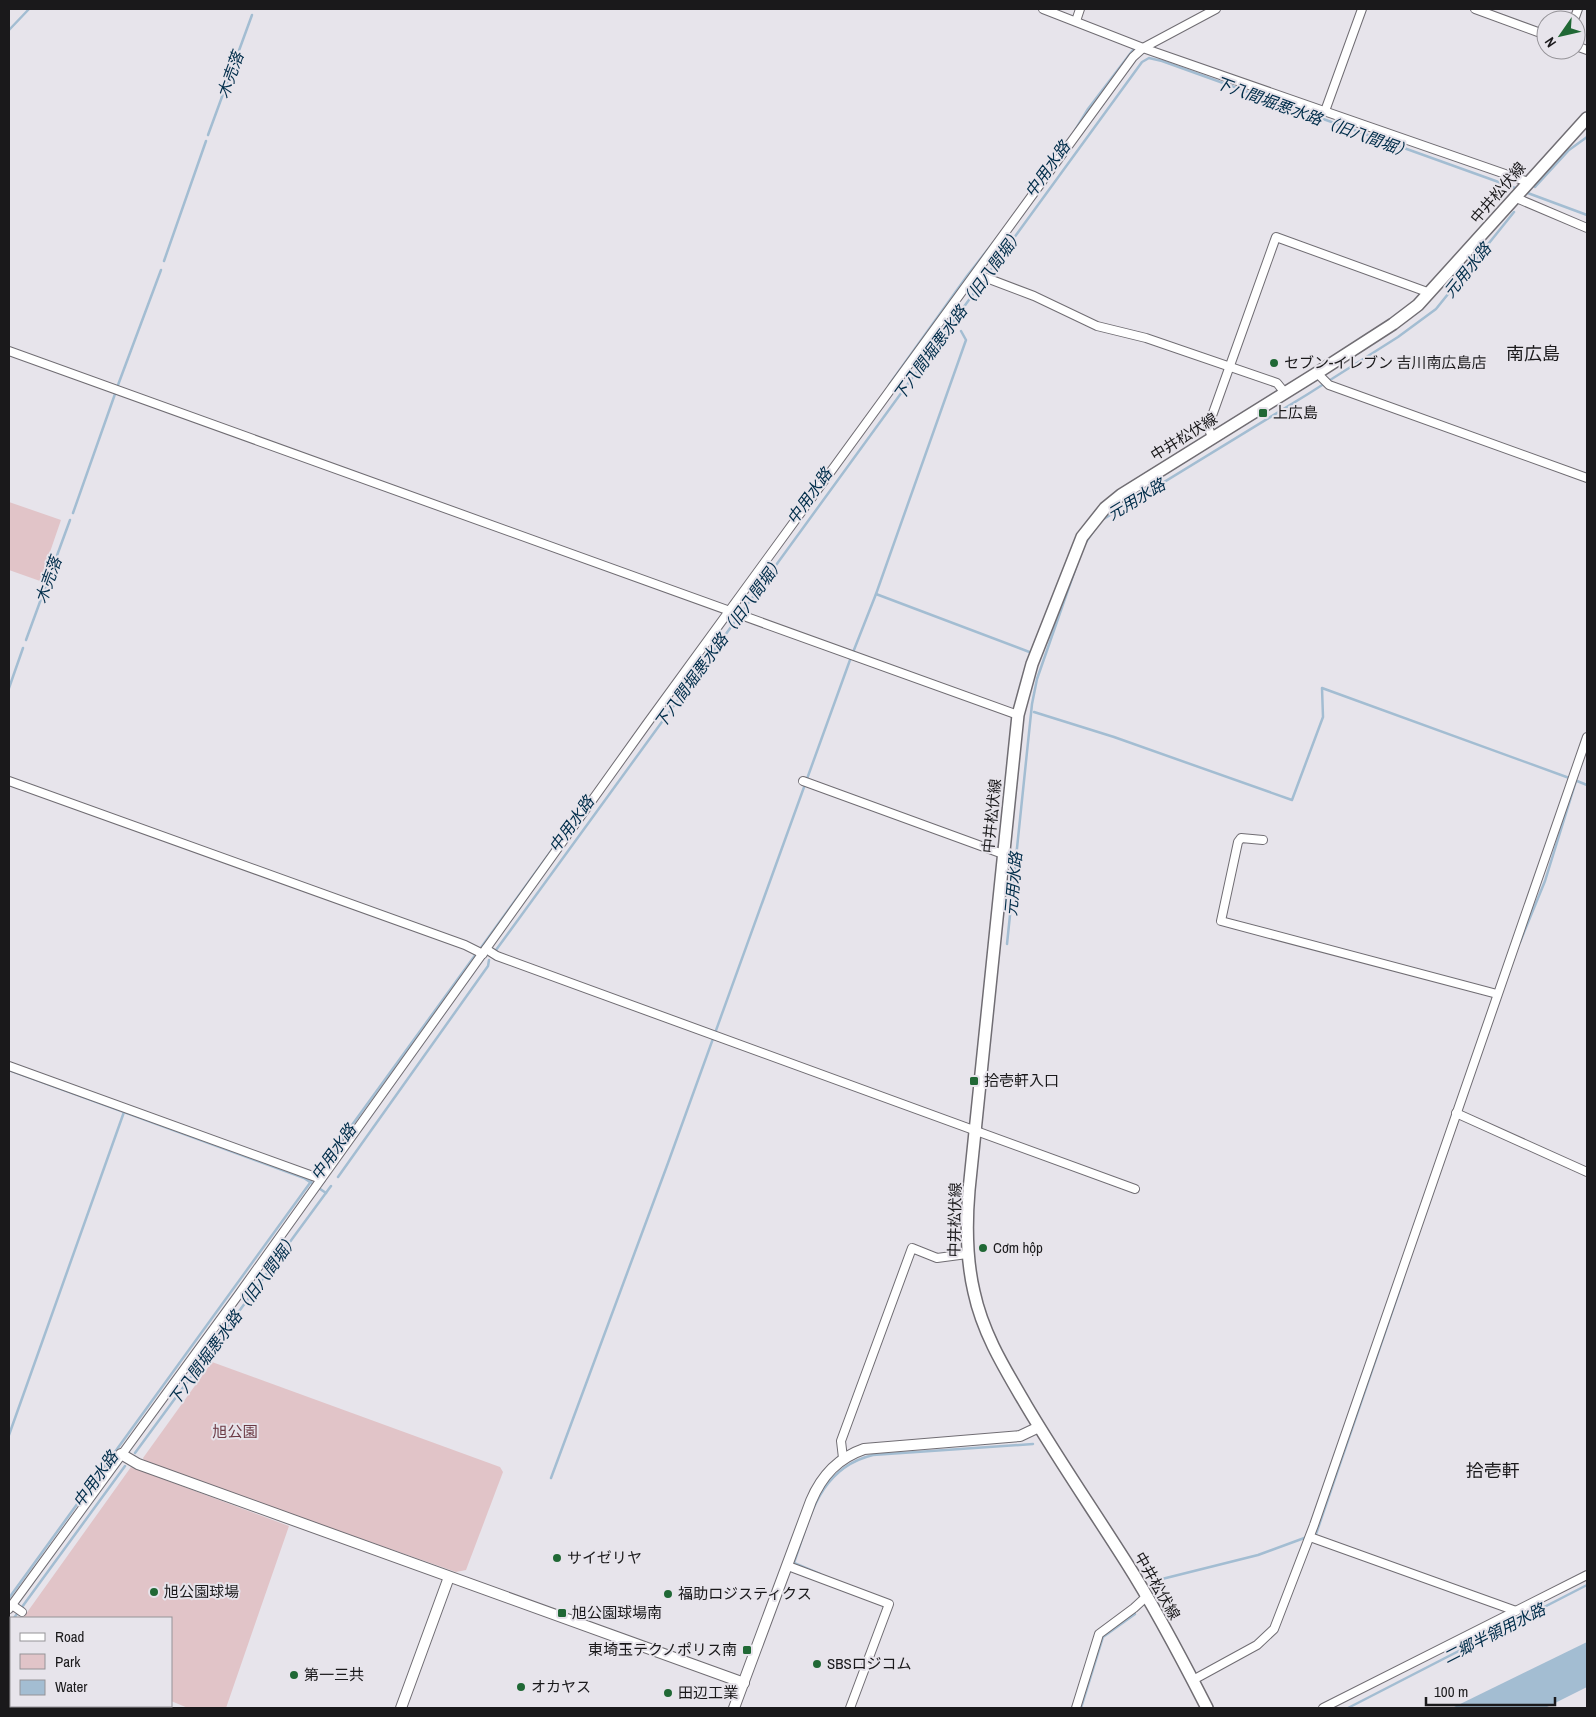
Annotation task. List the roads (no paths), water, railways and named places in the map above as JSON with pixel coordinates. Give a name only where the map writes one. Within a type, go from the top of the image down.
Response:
[{"type":"main road","name":"中井松伏線","points":[[1207,1708],[1146,1596],[1039,1427],[996,1354],[986,1332],[974,1294],[967,1254],[967,1216],[1018,715],[1027,680],[1077,545],[1105,508],[1121,495],[1393,324],[1430,293],[1587,118]]},
{"type":"street","points":[[1043,9],[1143,48],[1528,182]]},
{"type":"street","points":[[1076,21],[1080,9]]},
{"type":"street","points":[[22,1612],[10,1607],[729,612],[1133,58],[1143,48],[1216,9]]},
{"type":"street","points":[[1325,111],[1362,9]]},
{"type":"street","points":[[1475,9],[1536,31]]},
{"type":"street","points":[[1514,198],[1587,228]]},
{"type":"street","points":[[1212,438],[1208,427],[1276,237],[1430,293]]},
{"type":"street","points":[[976,274],[1034,296],[1097,326],[1146,338],[1277,383],[1285,393]]},
{"type":"street","points":[[9,351],[1018,715]]},
{"type":"street","points":[[1317,373],[1330,384],[1587,478]]},
{"type":"street","points":[[1192,1680],[1257,1645],[1274,1629],[1359,1409],[1456,1113],[1587,737]]},
{"type":"street","points":[[9,781],[484,951],[1136,1189]]},
{"type":"street","points":[[803,781],[1003,854]]},
{"type":"street","points":[[1263,840],[1241,838],[1238,842],[1221,921],[1497,994]]},
{"type":"street","points":[[9,1066],[321,1179]]},
{"type":"street","points":[[1456,1113],[1587,1172]]},
{"type":"street","points":[[843,1458],[841,1441],[912,1248],[937,1258],[967,1254]]},
{"type":"street","points":[[734,1708],[816,1488],[824,1476],[843,1458],[864,1449],[877,1447],[1020,1436],[1039,1427]]},
{"type":"street","points":[[122,1454],[133,1461],[449,1578],[744,1683]]},
{"type":"street","points":[[1310,1537],[1516,1611]]},
{"type":"street","points":[[788,1566],[889,1604],[850,1708]]},
{"type":"street","points":[[1323,1708],[1587,1574]]},
{"type":"street","points":[[401,1708],[449,1578]]},
{"type":"street","points":[[1076,1708],[1099,1634],[1134,1608],[1146,1596]]},
{"type":"water","points":[[1587,1642],[1587,1687],[1545,1708],[1452,1708]]},
{"type":"waterway","points":[[9,30],[29,9]]},
{"type":"waterway","name":"木売落","points":[[208,135],[252,15]]},
{"type":"waterway","name":"中用水路","points":[[1071,137],[1088,109],[1133,50]]},
{"type":"waterway","name":"下八間堀悪水路（旧八間堀）","points":[[496,950],[1142,62],[1149,58],[1162,61],[1518,189]]},
{"type":"waterway","name":"元用水路","points":[[1535,187],[1569,150],[1587,137]]},
{"type":"waterway","name":"木売落","points":[[164,261],[206,141]]},
{"type":"waterway","name":"下八間堀悪水路（旧八間堀）","points":[[1525,192],[1587,215]]},
{"type":"waterway","name":"元用水路","points":[[1102,520],[1308,394],[1398,337],[1436,309],[1514,212]]},
{"type":"waterway","name":"中用水路","points":[[889,385],[967,276],[1000,234]]},
{"type":"waterway","name":"木売落","points":[[118,385],[161,270]]},
{"type":"waterway","points":[[551,1478],[668,1163],[850,660],[876,594],[966,340],[961,331]]},
{"type":"waterway","name":"木売落","points":[[73,513],[115,394]]},
{"type":"waterway","name":"木売落","points":[[26,640],[70,520]]},
{"type":"waterway","name":"元用水路","points":[[1086,542],[1092,533]]},
{"type":"waterway","name":"元用水路","points":[[1007,944],[1032,704],[1037,679],[1077,564]]},
{"type":"waterway","points":[[876,594],[1032,653]]},
{"type":"waterway","name":"木売落","points":[[9,688],[23,648]]},
{"type":"waterway","points":[[1034,712],[1114,737],[1292,800],[1323,717],[1322,688],[1572,779]]},
{"type":"waterway","points":[[1520,942],[1545,881],[1576,781]]},
{"type":"waterway","points":[[1577,781],[1587,785]]},
{"type":"waterway","name":"中用水路","points":[[480,949],[562,836]]},
{"type":"waterway","name":"中用水路","points":[[9,1598],[476,954]]},
{"type":"waterway","name":"下八間堀悪水路（旧八間堀）","points":[[338,1177],[488,966],[489,960]]},
{"type":"waterway","points":[[9,1070],[124,1112]]},
{"type":"waterway","points":[[9,1435],[124,1112],[304,1178],[326,1193]]},
{"type":"waterway","name":"下八間堀悪水路（旧八間堀）","points":[[135,1453],[331,1186]]},
{"type":"waterway","points":[[1312,1535],[1316,1534],[1403,1280]]},
{"type":"waterway","points":[[820,1574],[794,1563],[819,1497],[828,1483],[840,1471],[855,1461],[873,1455],[1033,1444]]},
{"type":"waterway","name":"下八間堀悪水路（旧八間堀）","points":[[15,1617],[125,1466]]},
{"type":"waterway","points":[[1150,1582],[1258,1555],[1307,1537]]},
{"type":"waterway","name":"二郷半領用水路","points":[[1348,1708],[1587,1585]]},
{"type":"waterway","name":"元用水路","points":[[1081,1708],[1103,1637],[1135,1614]]},
{"type":"place","name":"セブン-イレブン 吉川南広島店","points":[[1274,363]]},
{"type":"place","name":"上広島","points":[[1263,413]]},
{"type":"place","name":"拾壱軒入口","points":[[974,1081]]},
{"type":"place","name":"Cơm hộp","points":[[983,1248]]},
{"type":"place","name":"サイゼリヤ","points":[[557,1558]]},
{"type":"place","name":"旭公園球場","points":[[154,1592]]},
{"type":"place","name":"福助ロジスティクス","points":[[668,1594]]},
{"type":"place","name":"旭公園球場南","points":[[562,1613]]},
{"type":"place","name":"東埼玉テクノポリス南","points":[[747,1650]]},
{"type":"place","name":"SBSロジコム","points":[[817,1664]]},
{"type":"place","name":"第一三共","points":[[294,1675]]},
{"type":"place","name":"オカヤス","points":[[521,1687]]},
{"type":"place","name":"田辺工業","points":[[668,1693]]},
{"type":"district","name":"南広島","points":[[1533,354]]},
{"type":"district","name":"拾壱軒","points":[[1493,1471]]},
{"type":"park label","name":"旭公園","points":[[235,1432]]}]
